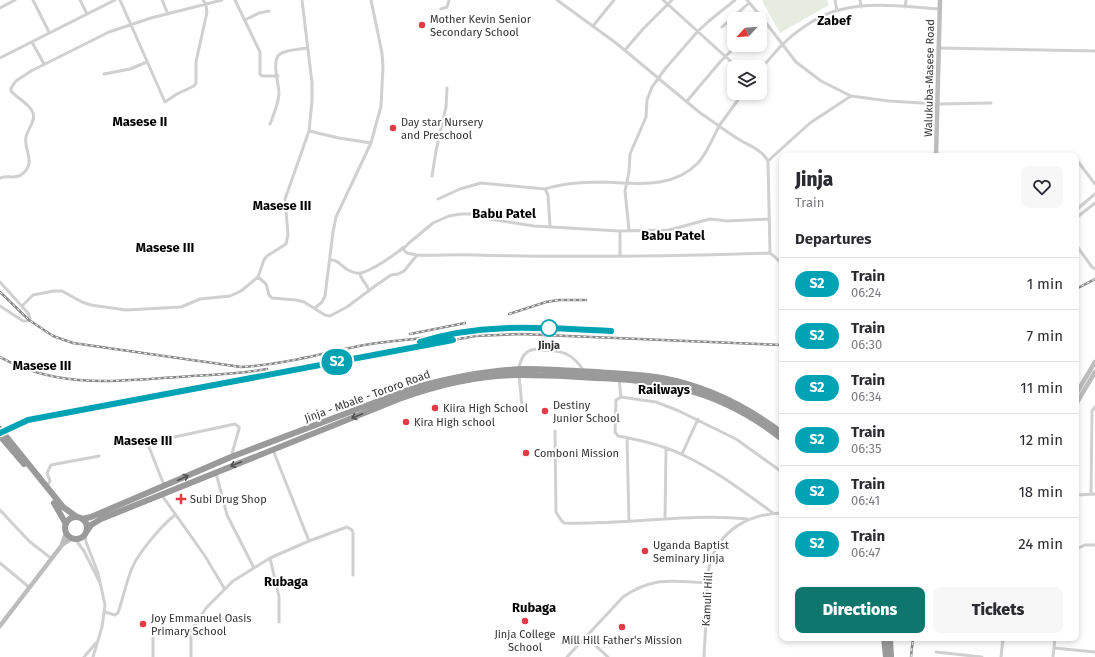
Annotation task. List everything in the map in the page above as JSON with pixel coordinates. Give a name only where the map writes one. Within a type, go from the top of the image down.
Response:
[{"type":"highway","name":"Jinja - Mbale - Tororo Road","points":[[79,518],[91,517],[231,457],[413,388],[455,378],[487,373],[584,371],[662,378],[680,382],[737,403],[754,412],[779,431]]},
{"type":"highway","name":"Jinja - Mbale - Tororo Road","points":[[86,532],[90,525],[101,519],[415,393],[456,383],[519,372],[619,379],[661,384],[700,394],[736,409],[779,437]]},
{"type":"highway","points":[[0,429],[63,507],[86,524],[86,532],[83,537],[73,538],[66,533],[66,524],[58,507],[0,436]]},
{"type":"highway","points":[[66,524],[72,518],[79,518]]},
{"type":"highway","points":[[884,641],[886,657]]},
{"type":"highway","points":[[890,641],[891,657]]},
{"type":"street","points":[[0,8],[15,0]]},
{"type":"street","points":[[33,0],[49,32]]},
{"type":"street","points":[[80,0],[87,14]]},
{"type":"street","points":[[0,58],[115,0]]},
{"type":"street","points":[[120,0],[166,102],[177,94],[194,86],[197,79],[196,62],[206,18],[206,5],[203,0]]},
{"type":"street","points":[[162,0],[168,14]]},
{"type":"street","points":[[0,178],[5,176],[16,177],[20,175],[25,171],[30,161],[26,138],[33,120],[33,112],[12,91],[11,88],[16,81],[44,64],[109,32],[131,24],[222,0]]},
{"type":"street","points":[[235,0],[260,52],[260,74],[262,76],[278,76]]},
{"type":"street","points":[[22,306],[33,295],[62,291],[82,302],[91,305],[126,310],[175,308],[186,306],[200,299],[230,296],[241,291],[258,277],[267,256],[286,244],[288,235],[286,199],[310,131],[312,83],[302,0]]},
{"type":"street","points":[[315,308],[322,302],[325,296],[333,232],[339,209],[371,143],[381,106],[384,79],[382,53],[372,0]]},
{"type":"street","points":[[441,9],[447,7],[448,0]]},
{"type":"street","points":[[557,0],[625,50],[686,101],[719,126],[739,140],[764,154],[768,161],[770,253]]},
{"type":"street","points":[[594,26],[614,0]]},
{"type":"street","points":[[663,0],[729,60]]},
{"type":"street","points":[[625,50],[672,0]]},
{"type":"street","points":[[629,230],[626,192],[630,154],[646,117],[649,94],[652,87],[665,69],[698,31],[735,0]]},
{"type":"street","points":[[835,0],[837,10]]},
{"type":"street","points":[[860,0],[861,7]]},
{"type":"street","points":[[886,0],[886,6]]},
{"type":"street","points":[[905,7],[906,0]]},
{"type":"street","name":"Walukuba-Masese Road","points":[[936,153],[940,0]]},
{"type":"street","points":[[722,26],[748,2],[757,12]]},
{"type":"street","points":[[767,62],[782,45],[797,32],[813,21],[837,10],[886,6],[940,9]]},
{"type":"street","points":[[245,20],[259,13],[269,11]]},
{"type":"street","points":[[767,23],[796,62],[808,72],[833,88],[851,96],[888,101],[938,104],[991,103]]},
{"type":"street","points":[[32,42],[44,64]]},
{"type":"street","points":[[270,124],[276,111],[278,98],[279,85],[275,61],[280,54],[308,48]]},
{"type":"street","points":[[938,48],[1095,51]]},
{"type":"street","points":[[686,101],[729,52]]},
{"type":"street","points":[[104,74],[130,69],[147,62]]},
{"type":"street","points":[[432,176],[446,107],[447,88]]},
{"type":"street","points":[[768,161],[810,123],[851,96]]},
{"type":"street","points":[[438,199],[460,189],[481,183],[545,189],[602,182],[627,184],[656,183],[670,180],[694,166],[702,157],[719,126],[738,100]]},
{"type":"street","points":[[310,131],[339,138],[371,143]]},
{"type":"street","points":[[1079,163],[1095,184]]},
{"type":"street","points":[[545,189],[548,195],[550,227]]},
{"type":"street","points":[[1079,208],[1093,196],[1095,202],[1079,215]]},
{"type":"street","points":[[330,260],[337,261],[353,273],[360,274],[366,272],[398,252],[433,222],[449,216],[461,214],[472,214],[519,224],[620,231],[669,230],[710,219],[727,221],[769,219]]},
{"type":"street","points":[[620,231],[620,256]]},
{"type":"street","points":[[404,247],[404,250],[407,253]]},
{"type":"street","points":[[1079,249],[1095,269]]},
{"type":"street","points":[[398,252],[417,255],[620,256],[770,253],[779,261]]},
{"type":"street","points":[[258,277],[266,284],[269,295],[272,298],[296,300],[315,308],[325,316],[331,316],[347,307],[392,275],[404,271],[417,255]]},
{"type":"street","points":[[360,274],[361,279],[369,291]]},
{"type":"street","points":[[0,282],[30,316],[28,321],[23,321],[0,306]]},
{"type":"street","points":[[522,407],[519,372],[522,357],[526,352],[537,349],[557,350],[572,358],[584,371]]},
{"type":"street","points":[[1079,398],[1093,372],[1095,362]]},
{"type":"street","points":[[1079,390],[1093,372]]},
{"type":"street","points":[[619,379],[621,398]]},
{"type":"street","points":[[773,513],[713,472],[682,454],[642,440],[618,436],[615,432],[616,400],[621,398],[656,402],[698,419],[736,439],[779,470]]},
{"type":"street","points":[[1091,494],[1092,411],[1095,407]]},
{"type":"street","points":[[682,454],[698,419]]},
{"type":"street","points":[[165,486],[149,447],[150,443],[235,424],[239,429],[231,457]]},
{"type":"street","points":[[554,431],[556,512],[560,520],[564,523],[594,524],[629,521],[723,518],[747,519]]},
{"type":"street","points":[[627,438],[629,521]]},
{"type":"street","points":[[665,520],[666,449]]},
{"type":"street","points":[[272,450],[309,541]]},
{"type":"street","points":[[47,486],[50,481],[47,474],[51,465],[98,456]]},
{"type":"street","points":[[215,472],[228,515],[254,568]]},
{"type":"street","points":[[161,494],[205,556],[224,588]]},
{"type":"street","points":[[1079,495],[1095,494]]},
{"type":"street","points":[[0,510],[29,541],[52,560]]},
{"type":"street","name":"Kamuli Hill","points":[[704,657],[707,583],[710,563],[720,542],[732,530],[747,519],[779,512]]},
{"type":"street","points":[[105,612],[114,615],[118,613],[134,564],[163,526],[175,515]]},
{"type":"street","points":[[191,657],[191,639],[193,628],[207,607],[224,588],[233,581],[270,558],[309,541],[350,528],[353,533],[353,575]]},
{"type":"street","points":[[86,532],[86,542],[101,584],[105,612],[93,657]]},
{"type":"street","points":[[0,626],[52,560],[62,545],[66,533]]},
{"type":"street","points":[[62,545],[73,538],[84,551],[101,584]]},
{"type":"street","points":[[1079,548],[1085,545],[1095,545]]},
{"type":"street","points":[[270,558],[279,597],[279,622]]},
{"type":"street","points":[[0,563],[30,588]]},
{"type":"street","points":[[567,657],[623,597],[639,587],[659,581],[707,583]]},
{"type":"street","points":[[153,626],[153,657]]},
{"type":"street","points":[[586,637],[608,657]]},
{"type":"street","points":[[84,657],[97,641]]},
{"type":"street","points":[[1001,657],[1003,641]]},
{"type":"street","points":[[1053,657],[1055,641]]},
{"type":"street","points":[[1054,648],[1095,652]]},
{"type":"street","points":[[936,652],[982,657]]},
{"type":"shaded area","points":[[827,0],[829,5],[780,33],[762,1]]},
{"type":"railway","points":[[1079,287],[1095,279]]},
{"type":"railway","points":[[0,292],[29,320],[53,336],[73,343],[241,367],[286,362],[369,344],[438,336]]},
{"type":"railway","points":[[509,314],[546,302],[559,300],[586,300]]},
{"type":"railway","points":[[410,334],[465,323]]},
{"type":"railway","points":[[433,338],[454,332],[498,327],[544,327],[611,331]]},
{"type":"railway","points":[[0,433],[28,421],[101,406],[475,336],[520,334],[779,345]]},
{"type":"railway","points":[[0,357],[22,367],[43,374],[87,380],[110,381],[155,379],[267,369]]},
{"type":"railway","points":[[911,657],[913,641]]},
{"type":"train","name":"S2","points":[[0,433],[28,420],[453,340],[439,338],[420,342],[438,336],[464,331],[520,327],[611,331]]},
{"type":"place","name":"Mother Kevin Senior Secondary School","points":[[422,25]]},
{"type":"place","name":"Day star Nursery and Preschool","points":[[393,128]]},
{"type":"place","name":"Jinja","points":[[549,328]]},
{"type":"place","name":"Kiira High School","points":[[435,408]]},
{"type":"place","name":"Destiny Junior School","points":[[545,411]]},
{"type":"place","name":"Kira High school","points":[[406,422]]},
{"type":"place","name":"Comboni Mission","points":[[526,453]]},
{"type":"place","name":"Subi Drug Shop","points":[[181,499]]},
{"type":"place","name":"Uganda Baptist Seminary Jinja","points":[[645,551]]},
{"type":"place","name":"Jinja College School","points":[[525,621]]},
{"type":"place","name":"Joy Emmanuel Oasis Primary School","points":[[143,624]]},
{"type":"place","name":"Mill Hill Father's Mission","points":[[622,627]]},
{"type":"district","name":"Zabef","points":[[834,20]]},
{"type":"district","name":"Masese II","points":[[140,121]]},
{"type":"district","name":"Masese III","points":[[282,205]]},
{"type":"district","name":"Babu Patel","points":[[504,213]]},
{"type":"district","name":"Babu Patel","points":[[673,235]]},
{"type":"district","name":"Masese III","points":[[165,247]]},
{"type":"district","name":"Masese III","points":[[42,365]]},
{"type":"district","name":"Railways","points":[[664,389]]},
{"type":"district","name":"Masese III","points":[[143,440]]},
{"type":"district","name":"Rubaga","points":[[286,581]]},
{"type":"district","name":"Rubaga","points":[[534,607]]}]
